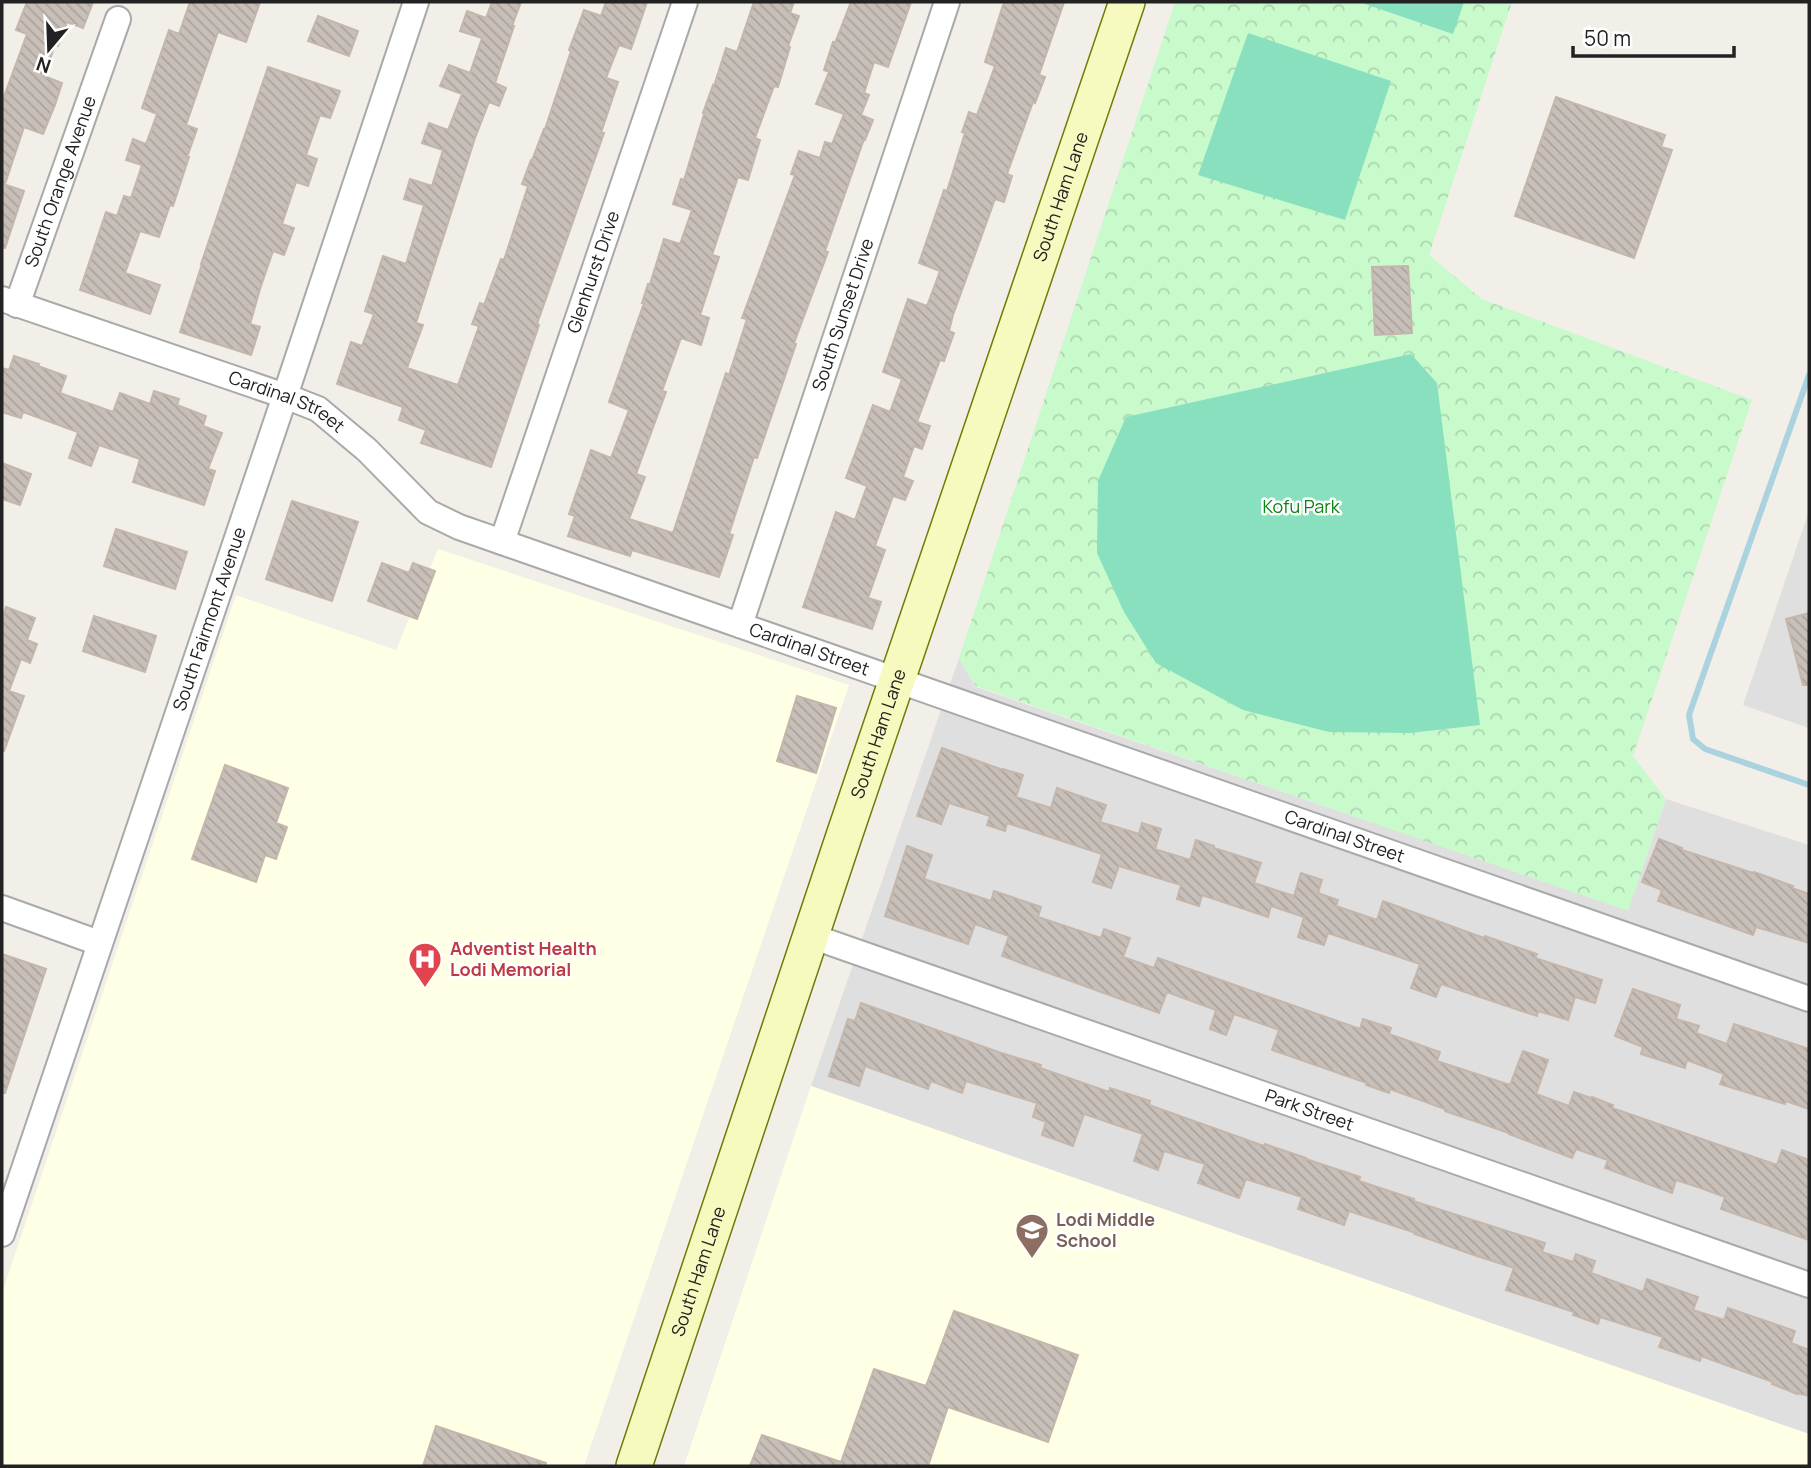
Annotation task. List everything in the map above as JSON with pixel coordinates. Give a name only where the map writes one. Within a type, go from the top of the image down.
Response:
[{"type":"main road","name":"South Ham Lane","points":[[634,1466],[1127,2]]},
{"type":"street","name":"South Fairmont Avenue","points":[[3,1225],[416,2]]},
{"type":"street","name":"Glenhurst Drive","points":[[502,542],[685,2]]},
{"type":"street","name":"South Sunset Drive","points":[[740,625],[947,2]]},
{"type":"street","name":"South Orange Avenue","points":[[10,302],[118,19]]},
{"type":"street","name":"Cardinal Street","points":[[10,302],[318,409],[366,450],[428,512],[459,527],[1809,999]]},
{"type":"street","points":[[2,908],[99,943]]},
{"type":"street","name":"Park Street","points":[[811,936],[1809,1285]]},
{"type":"shaded area","points":[[1809,511],[1809,728],[1743,705]]},
{"type":"shaded area","name":"Adventist Health Lodi Memorial","points":[[438,549],[849,685],[584,1466],[2,1464],[2,1293],[236,595],[396,650]]},
{"type":"shaded area","points":[[959,658],[976,687],[1628,910],[1666,799],[1809,845],[1809,1434],[811,1086]]},
{"type":"shaded area","name":"Lodi Middle School","points":[[811,1086],[1809,1434],[1809,1466],[684,1466]]},
{"type":"green space","name":"Kofu Park","points":[[1175,2],[1512,2],[1429,255],[1482,299],[1752,400],[1633,756],[1666,799],[1628,911],[976,686],[959,658]]},
{"type":"green space","points":[[1359,2],[1464,2],[1453,34]]},
{"type":"green space","points":[[1248,33],[1391,81],[1345,220],[1198,175]]},
{"type":"green space","points":[[1411,354],[1437,383],[1480,725],[1410,733],[1329,732],[1243,710],[1156,663],[1124,612],[1097,553],[1098,481],[1126,417]]},
{"type":"building","points":[[27,2],[93,2],[83,28],[67,22],[58,46],[55,45],[44,76],[62,83],[55,105],[43,134],[24,127],[3,184],[24,191],[5,248],[2,247],[2,102],[27,34],[16,30]]},
{"type":"building","points":[[190,2],[260,2],[246,42],[218,32],[186,125],[197,129],[173,206],[170,205],[159,237],[140,231],[125,273],[160,285],[150,314],[80,290],[106,212],[117,216],[124,196],[131,198],[142,165],[126,160],[133,139],[146,144],[157,114],[142,108],[169,30],[179,34]]},
{"type":"building","points":[[492,2],[521,2],[495,83],[506,88],[499,106],[489,102],[475,138],[416,323],[423,325],[407,368],[458,385],[479,326],[472,324],[480,303],[484,305],[501,259],[504,260],[528,186],[522,184],[545,129],[584,10],[601,16],[606,2],[647,2],[631,49],[619,45],[606,78],[618,82],[601,133],[604,133],[537,324],[539,325],[491,467],[421,443],[426,430],[399,420],[403,407],[337,384],[351,342],[362,346],[374,314],[365,311],[383,256],[406,264],[424,205],[404,199],[410,179],[432,186],[443,150],[422,143],[429,123],[448,130],[462,94],[440,86],[449,65],[470,73],[482,38],[460,31],[467,11],[486,18]]},
{"type":"building","points":[[754,2],[794,2],[790,13],[799,16],[778,87],[774,86],[755,138],[760,140],[748,180],[738,177],[712,255],[719,257],[700,315],[709,318],[701,345],[681,338],[662,391],[666,392],[636,474],[645,477],[629,519],[673,533],[726,373],[729,375],[747,319],[742,318],[795,175],[791,174],[799,151],[820,158],[825,142],[832,144],[844,114],[816,104],[829,72],[824,70],[833,42],[835,43],[851,2],[911,2],[888,67],[874,62],[864,93],[869,95],[861,115],[873,120],[825,251],[828,252],[794,343],[796,344],[757,458],[754,457],[729,534],[733,535],[719,577],[632,550],[630,556],[568,536],[575,516],[569,514],[591,450],[611,458],[629,410],[609,402],[664,239],[680,244],[692,210],[673,204],[681,179],[684,180],[703,113],[726,48],[737,52]]},
{"type":"building","points":[[1004,2],[1064,2],[1039,75],[1045,77],[1007,174],[1012,176],[1004,202],[995,199],[953,315],[949,331],[954,333],[944,361],[940,360],[917,422],[930,426],[922,449],[914,446],[903,477],[913,481],[905,500],[893,496],[875,546],[885,550],[868,598],[881,602],[872,629],[803,607],[836,512],[855,520],[867,486],[846,478],[873,405],[890,412],[902,379],[883,372],[908,299],[927,306],[940,271],[919,263],[944,190],[947,191],[969,112],[977,115],[995,66],[985,62]]},
{"type":"building","points":[[318,16],[358,31],[349,56],[308,41]]},
{"type":"building","points":[[268,67],[340,91],[330,118],[320,115],[306,155],[317,159],[308,186],[296,182],[282,224],[294,228],[284,255],[273,251],[260,289],[250,324],[260,327],[251,355],[180,332]]},
{"type":"building","points":[[1556,97],[1665,135],[1661,147],[1672,150],[1634,258],[1515,216]]},
{"type":"building","points":[[1408,266],[1412,333],[1375,335],[1372,267]]},
{"type":"building","points":[[14,356],[66,376],[60,393],[113,412],[120,393],[150,404],[154,391],[179,399],[177,405],[206,416],[203,426],[222,433],[208,469],[215,471],[204,505],[133,482],[140,459],[99,445],[91,466],[69,458],[78,432],[23,412],[21,418],[2,412],[2,368],[9,370]]},
{"type":"building","points":[[2,463],[31,474],[20,505],[2,499]]},
{"type":"building","points":[[292,501],[358,522],[332,601],[266,579]]},
{"type":"building","points":[[116,529],[187,552],[175,589],[104,566]]},
{"type":"building","points":[[382,563],[409,573],[413,563],[435,571],[417,619],[368,601]]},
{"type":"building","points":[[6,607],[35,618],[27,640],[37,644],[30,663],[21,659],[9,691],[24,696],[4,751],[2,620]]},
{"type":"building","points":[[1809,613],[1809,685],[1803,685],[1786,619]]},
{"type":"building","points":[[94,616],[156,636],[145,672],[83,651]]},
{"type":"building","points":[[797,696],[836,708],[816,773],[777,761]]},
{"type":"building","points":[[942,748],[1023,775],[1016,797],[1051,808],[1057,788],[1106,805],[1100,822],[1139,834],[1142,823],[1161,829],[1155,849],[1190,860],[1196,840],[1261,863],[1254,883],[1294,896],[1301,873],[1322,880],[1318,893],[1338,900],[1336,906],[1377,920],[1383,901],[1484,938],[1485,936],[1537,954],[1535,958],[1602,980],[1595,1003],[1575,997],[1568,1020],[1538,1011],[1537,1016],[1441,984],[1436,997],[1411,988],[1420,964],[1328,933],[1324,945],[1298,937],[1304,917],[1271,906],[1268,917],[1202,895],[1199,906],[1177,899],[1181,885],[1119,866],[1111,888],[1093,882],[1102,854],[1007,823],[1005,831],[987,825],[990,816],[949,803],[941,824],[917,816]]},
{"type":"building","points":[[225,765],[288,788],[276,823],[287,827],[276,859],[265,855],[256,882],[192,859]]},
{"type":"building","points":[[1659,839],[1682,850],[1754,872],[1809,894],[1809,943],[1756,927],[1753,935],[1658,901],[1662,890],[1642,882]]},
{"type":"building","points":[[907,846],[932,855],[924,879],[991,901],[994,891],[1041,907],[1038,917],[1101,938],[1104,929],[1130,938],[1123,957],[1154,968],[1158,958],[1360,1029],[1363,1019],[1391,1028],[1389,1034],[1440,1052],[1437,1061],[1510,1085],[1523,1051],[1548,1060],[1536,1094],[1569,1106],[1574,1092],[1592,1097],[1613,1105],[1612,1108],[1777,1165],[1782,1150],[1809,1160],[1809,1240],[1721,1209],[1725,1197],[1698,1187],[1676,1180],[1672,1193],[1605,1168],[1608,1160],[1576,1149],[1572,1158],[1390,1089],[1389,1093],[1272,1050],[1279,1030],[1234,1014],[1226,1035],[1210,1029],[1216,1010],[1167,992],[1159,1013],[1002,956],[1009,936],[975,924],[968,944],[885,916]]},
{"type":"building","points":[[2,954],[46,969],[5,1093],[2,1093]]},
{"type":"building","points":[[1633,989],[1680,1005],[1676,1019],[1699,1026],[1696,1033],[1727,1044],[1734,1024],[1809,1049],[1809,1109],[1720,1084],[1724,1074],[1687,1060],[1685,1068],[1641,1054],[1643,1047],[1615,1036]]},
{"type":"building","points":[[861,1003],[1041,1065],[1040,1068],[1109,1092],[1110,1088],[1150,1101],[1149,1105],[1360,1177],[1359,1181],[1414,1199],[1413,1201],[1545,1243],[1542,1252],[1573,1262],[1576,1254],[1595,1261],[1591,1273],[1643,1292],[1647,1279],[1698,1297],[1693,1310],[1724,1320],[1728,1308],[1795,1331],[1791,1343],[1809,1350],[1809,1396],[1797,1394],[1772,1384],[1773,1382],[1701,1356],[1700,1361],[1659,1347],[1663,1337],[1600,1317],[1598,1324],[1573,1315],[1574,1312],[1506,1290],[1514,1268],[1416,1233],[1349,1211],[1344,1225],[1298,1209],[1302,1197],[1246,1179],[1239,1198],[1198,1183],[1205,1164],[1164,1151],[1158,1170],[1134,1161],[1143,1134],[1084,1114],[1073,1146],[1042,1135],[1046,1122],[1033,1117],[1037,1103],[966,1081],[962,1093],[931,1081],[928,1089],[865,1066],[859,1086],[829,1076],[848,1019],[855,1021]]},
{"type":"building","points":[[954,1311],[1078,1355],[1048,1442],[948,1407],[928,1466],[750,1466],[762,1435],[841,1462],[874,1369],[926,1386]]},
{"type":"building","points":[[436,1426],[546,1463],[545,1466],[423,1466]]},
{"type":"waterway","points":[[1809,375],[1689,715],[1693,739],[1705,749],[1809,785]]},
{"type":"place","name":"Adventist Health Lodi Memorial","points":[[425,989]]},
{"type":"place","name":"Lodi Middle School","points":[[1032,1260]]}]
